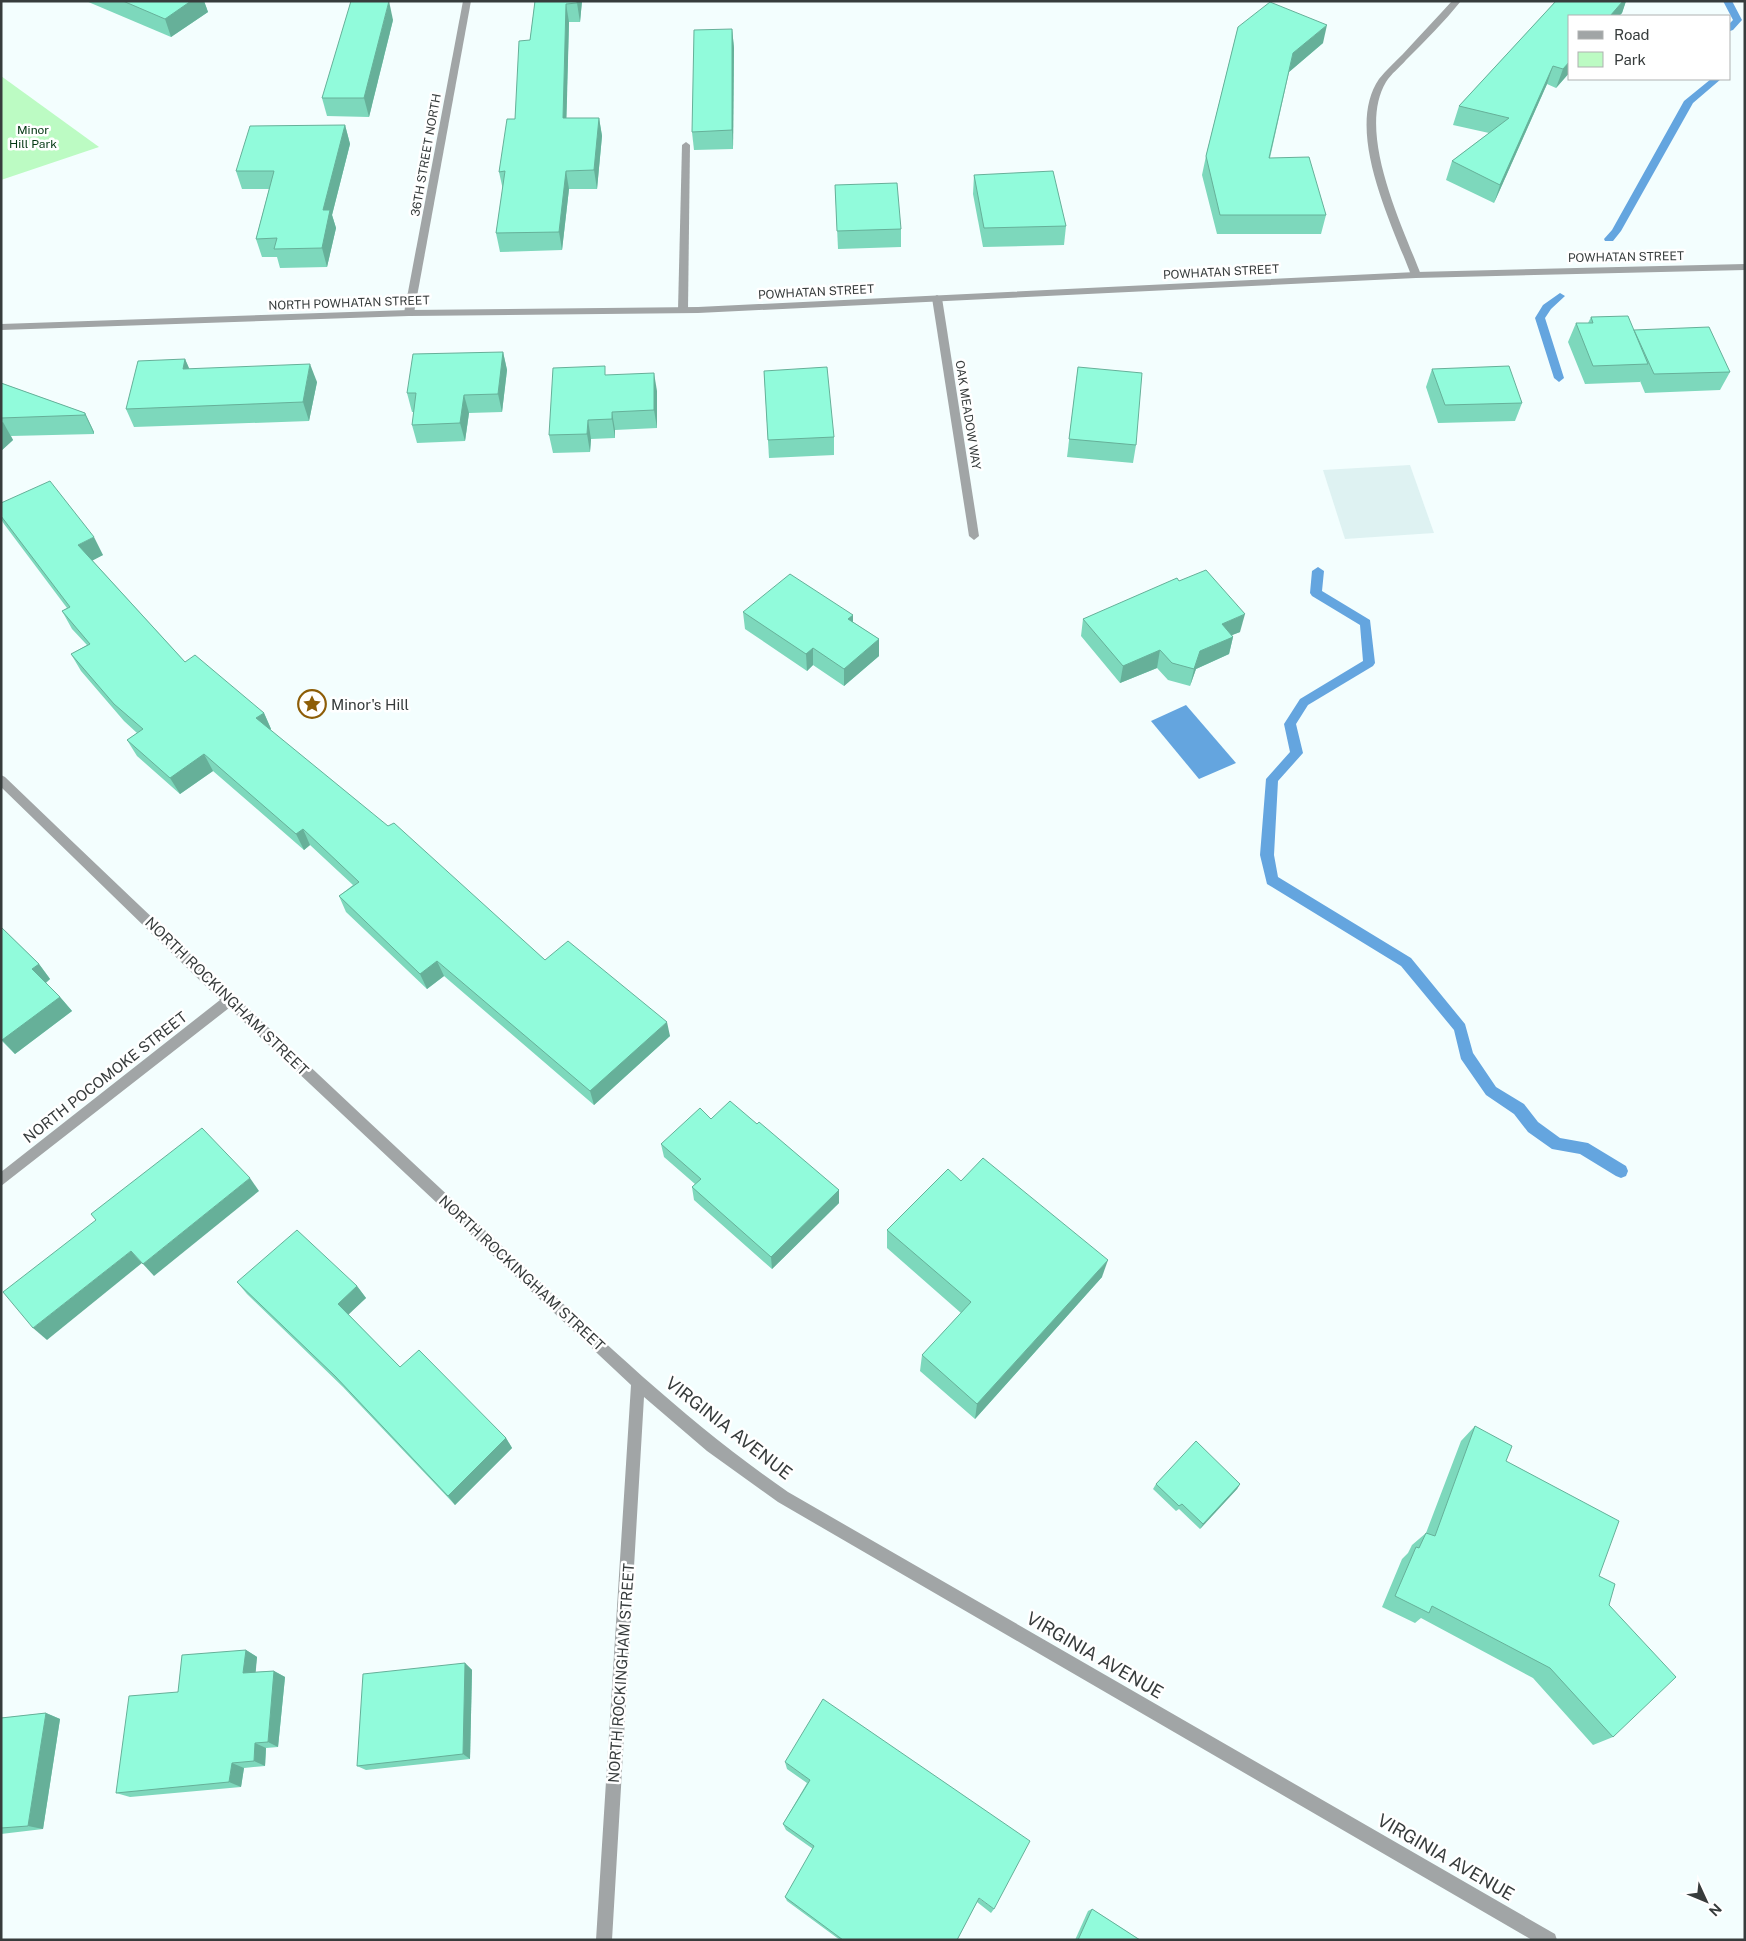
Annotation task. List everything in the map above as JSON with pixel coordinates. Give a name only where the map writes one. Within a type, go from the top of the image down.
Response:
[{"type":"street","name":"36TH STREET NORTH","points":[[410,313],[467,1]]},
{"type":"street","points":[[1416,275],[1377,165],[1370,132],[1371,111],[1375,95],[1384,80],[1457,1]]},
{"type":"street","points":[[683,310],[686,145]]},
{"type":"street","name":"POWHATAN STREET","points":[[698,310],[1416,275],[1745,267]]},
{"type":"street","name":"OAK MEADOW WAY","points":[[937,298],[974,536]]},
{"type":"street","name":"NORTH POWHATAN STREET","points":[[1,327],[410,313],[698,310]]},
{"type":"street","name":"NORTH ROCKINGHAM STREET","points":[[1,780],[229,1000],[638,1382],[604,1940]]},
{"type":"street","name":"NORTH POCOMOKE STREET","points":[[1,1180],[229,1000]]},
{"type":"street","name":"VIRGINIA AVENUE","points":[[638,1382],[718,1451],[783,1497],[1549,1940]]},
{"type":"shaded area","points":[[1410,465],[1434,533],[1345,539],[1323,470]]},
{"type":"green space","name":"Minor Hill Park","points":[[1,76],[99,147],[1,180]]},
{"type":"water","points":[[1186,705],[1236,763],[1199,779],[1151,721]]},
{"type":"building","points":[[123,1],[191,1],[165,19]]},
{"type":"building","points":[[351,1],[389,1],[364,98],[322,98]]},
{"type":"building","points":[[535,1],[577,1],[577,3],[566,4],[563,118],[599,118],[594,170],[566,171],[559,232],[496,233],[505,171],[499,172],[507,119],[515,119],[519,41],[530,40]]},
{"type":"building","points":[[1556,1],[1623,1],[1611,15],[1568,15],[1568,63],[1563,69],[1553,66],[1500,185],[1452,161],[1509,118],[1459,106]]},
{"type":"building","points":[[1270,2],[1327,25],[1293,53],[1269,158],[1309,157],[1326,215],[1220,215],[1206,156],[1238,27]]},
{"type":"building","points":[[732,29],[732,130],[692,132],[694,30]]},
{"type":"building","points":[[345,125],[323,210],[330,210],[322,248],[274,249],[277,238],[256,239],[274,171],[236,171],[250,126]]},
{"type":"building","points":[[1053,171],[1066,226],[984,228],[974,175]]},
{"type":"building","points":[[897,183],[901,229],[837,231],[835,185]]},
{"type":"building","points":[[1628,316],[1648,364],[1593,366],[1576,323],[1593,323],[1591,317]]},
{"type":"building","points":[[1709,327],[1730,372],[1654,374],[1634,330]]},
{"type":"building","points":[[503,352],[498,394],[464,395],[460,423],[412,425],[416,393],[407,393],[413,354]]},
{"type":"building","points":[[185,359],[183,369],[310,364],[303,402],[126,409],[138,361]]},
{"type":"building","points":[[605,366],[605,375],[654,373],[654,410],[612,412],[612,419],[588,420],[587,434],[549,435],[553,368]]},
{"type":"building","points":[[1509,366],[1522,403],[1445,405],[1432,369]]},
{"type":"building","points":[[827,367],[834,437],[768,440],[764,371]]},
{"type":"building","points":[[1078,367],[1142,373],[1136,445],[1069,439]]},
{"type":"building","points":[[1,383],[85,413],[85,415],[1,418]]},
{"type":"building","points":[[50,481],[94,537],[78,545],[185,662],[195,655],[264,713],[256,718],[388,826],[394,823],[545,960],[568,941],[667,1022],[590,1091],[437,961],[420,974],[339,896],[359,882],[303,829],[296,834],[204,754],[170,778],[127,740],[143,729],[114,704],[71,654],[90,644],[62,611],[70,607],[1,516],[1,503]]},
{"type":"building","points":[[1206,570],[1245,614],[1222,624],[1233,637],[1200,651],[1194,669],[1172,663],[1160,650],[1123,666],[1083,619],[1177,578],[1179,581]]},
{"type":"building","points":[[790,574],[853,615],[848,619],[879,639],[844,669],[813,648],[806,654],[743,612]]},
{"type":"building","points":[[1,927],[39,964],[32,969],[60,997],[2,1040],[1,1039]]},
{"type":"building","points":[[730,1101],[757,1124],[759,1122],[839,1190],[771,1257],[692,1187],[701,1179],[661,1144],[700,1108],[711,1119]]},
{"type":"building","points":[[202,1128],[250,1178],[143,1264],[131,1251],[33,1328],[3,1292],[96,1220],[91,1214]]},
{"type":"building","points":[[983,1158],[1108,1260],[977,1404],[922,1355],[971,1302],[887,1230],[948,1169],[961,1181]]},
{"type":"building","points":[[297,1230],[357,1286],[338,1304],[400,1367],[419,1350],[506,1438],[448,1496],[335,1376],[237,1282]]},
{"type":"building","points":[[1475,1426],[1512,1446],[1506,1461],[1619,1521],[1599,1576],[1615,1584],[1609,1605],[1676,1677],[1613,1737],[1550,1668],[1432,1606],[1429,1613],[1395,1596],[1416,1547],[1419,1548],[1426,1533],[1435,1536]]},
{"type":"building","points":[[1196,1441],[1240,1484],[1203,1524],[1182,1504],[1179,1506],[1156,1484]]},
{"type":"building","points":[[246,1650],[243,1673],[274,1671],[268,1742],[255,1743],[254,1761],[232,1763],[229,1782],[116,1793],[129,1696],[178,1692],[182,1655]]},
{"type":"building","points":[[465,1663],[463,1754],[357,1766],[363,1674]]},
{"type":"building","points":[[823,1699],[1030,1841],[994,1909],[979,1898],[957,1940],[843,1940],[785,1897],[814,1846],[783,1824],[810,1780],[785,1762]]},
{"type":"building","points":[[46,1713],[28,1826],[1,1828],[1,1718]]},
{"type":"building","points":[[1092,1909],[1140,1940],[1078,1940]]},
{"type":"waterway","points":[[1727,1],[1738,20],[1731,27]]},
{"type":"waterway","points":[[1609,239],[1616,231],[1689,101],[1715,80]]},
{"type":"waterway","points":[[1559,378],[1540,318],[1547,307],[1560,296]]},
{"type":"waterway","points":[[1318,571],[1316,593],[1366,623],[1369,663],[1304,702],[1290,724],[1297,753],[1272,779],[1267,855],[1272,880],[1406,962],[1460,1028],[1466,1055],[1491,1091],[1519,1109],[1533,1127],[1557,1144],[1583,1148],[1621,1171]]},
{"type":"place","name":"Minor's Hill","points":[[312,704]]}]
